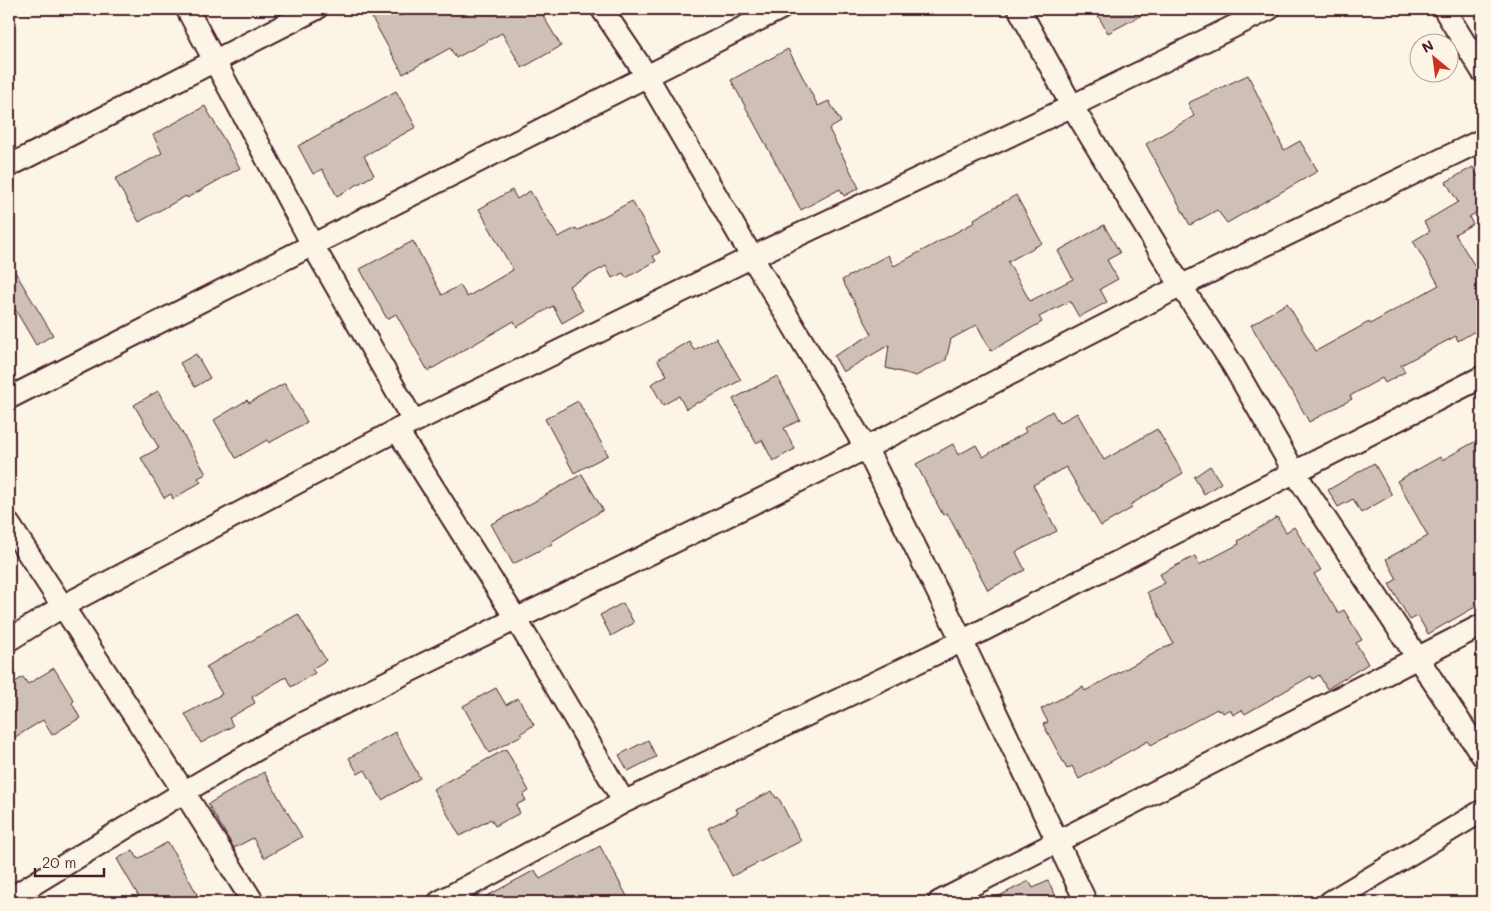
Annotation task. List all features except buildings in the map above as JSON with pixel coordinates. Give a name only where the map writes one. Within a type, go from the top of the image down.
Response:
[{"type":"street","points":[[187,9],[406,426],[516,619],[624,802]]},
{"type":"street","points":[[9,166],[316,9]]},
{"type":"street","points":[[602,9],[647,76],[866,448],[962,641],[1086,902]]},
{"type":"street","points":[[9,398],[780,9]]},
{"type":"street","points":[[1019,9],[1072,106],[1181,286],[1234,365],[1295,473],[1482,754]]},
{"type":"street","points":[[9,640],[63,606],[406,426],[752,257],[1072,106],[1269,9]]},
{"type":"street","points":[[1444,9],[1482,71]]},
{"type":"street","points":[[9,900],[184,792],[300,725],[866,448],[1181,286],[1482,140]]},
{"type":"street","points":[[439,902],[624,802],[962,641],[1482,377]]},
{"type":"street","points":[[9,524],[254,902]]},
{"type":"street","points":[[939,902],[1482,625]]},
{"type":"street","points":[[1330,902],[1482,811]]}]
